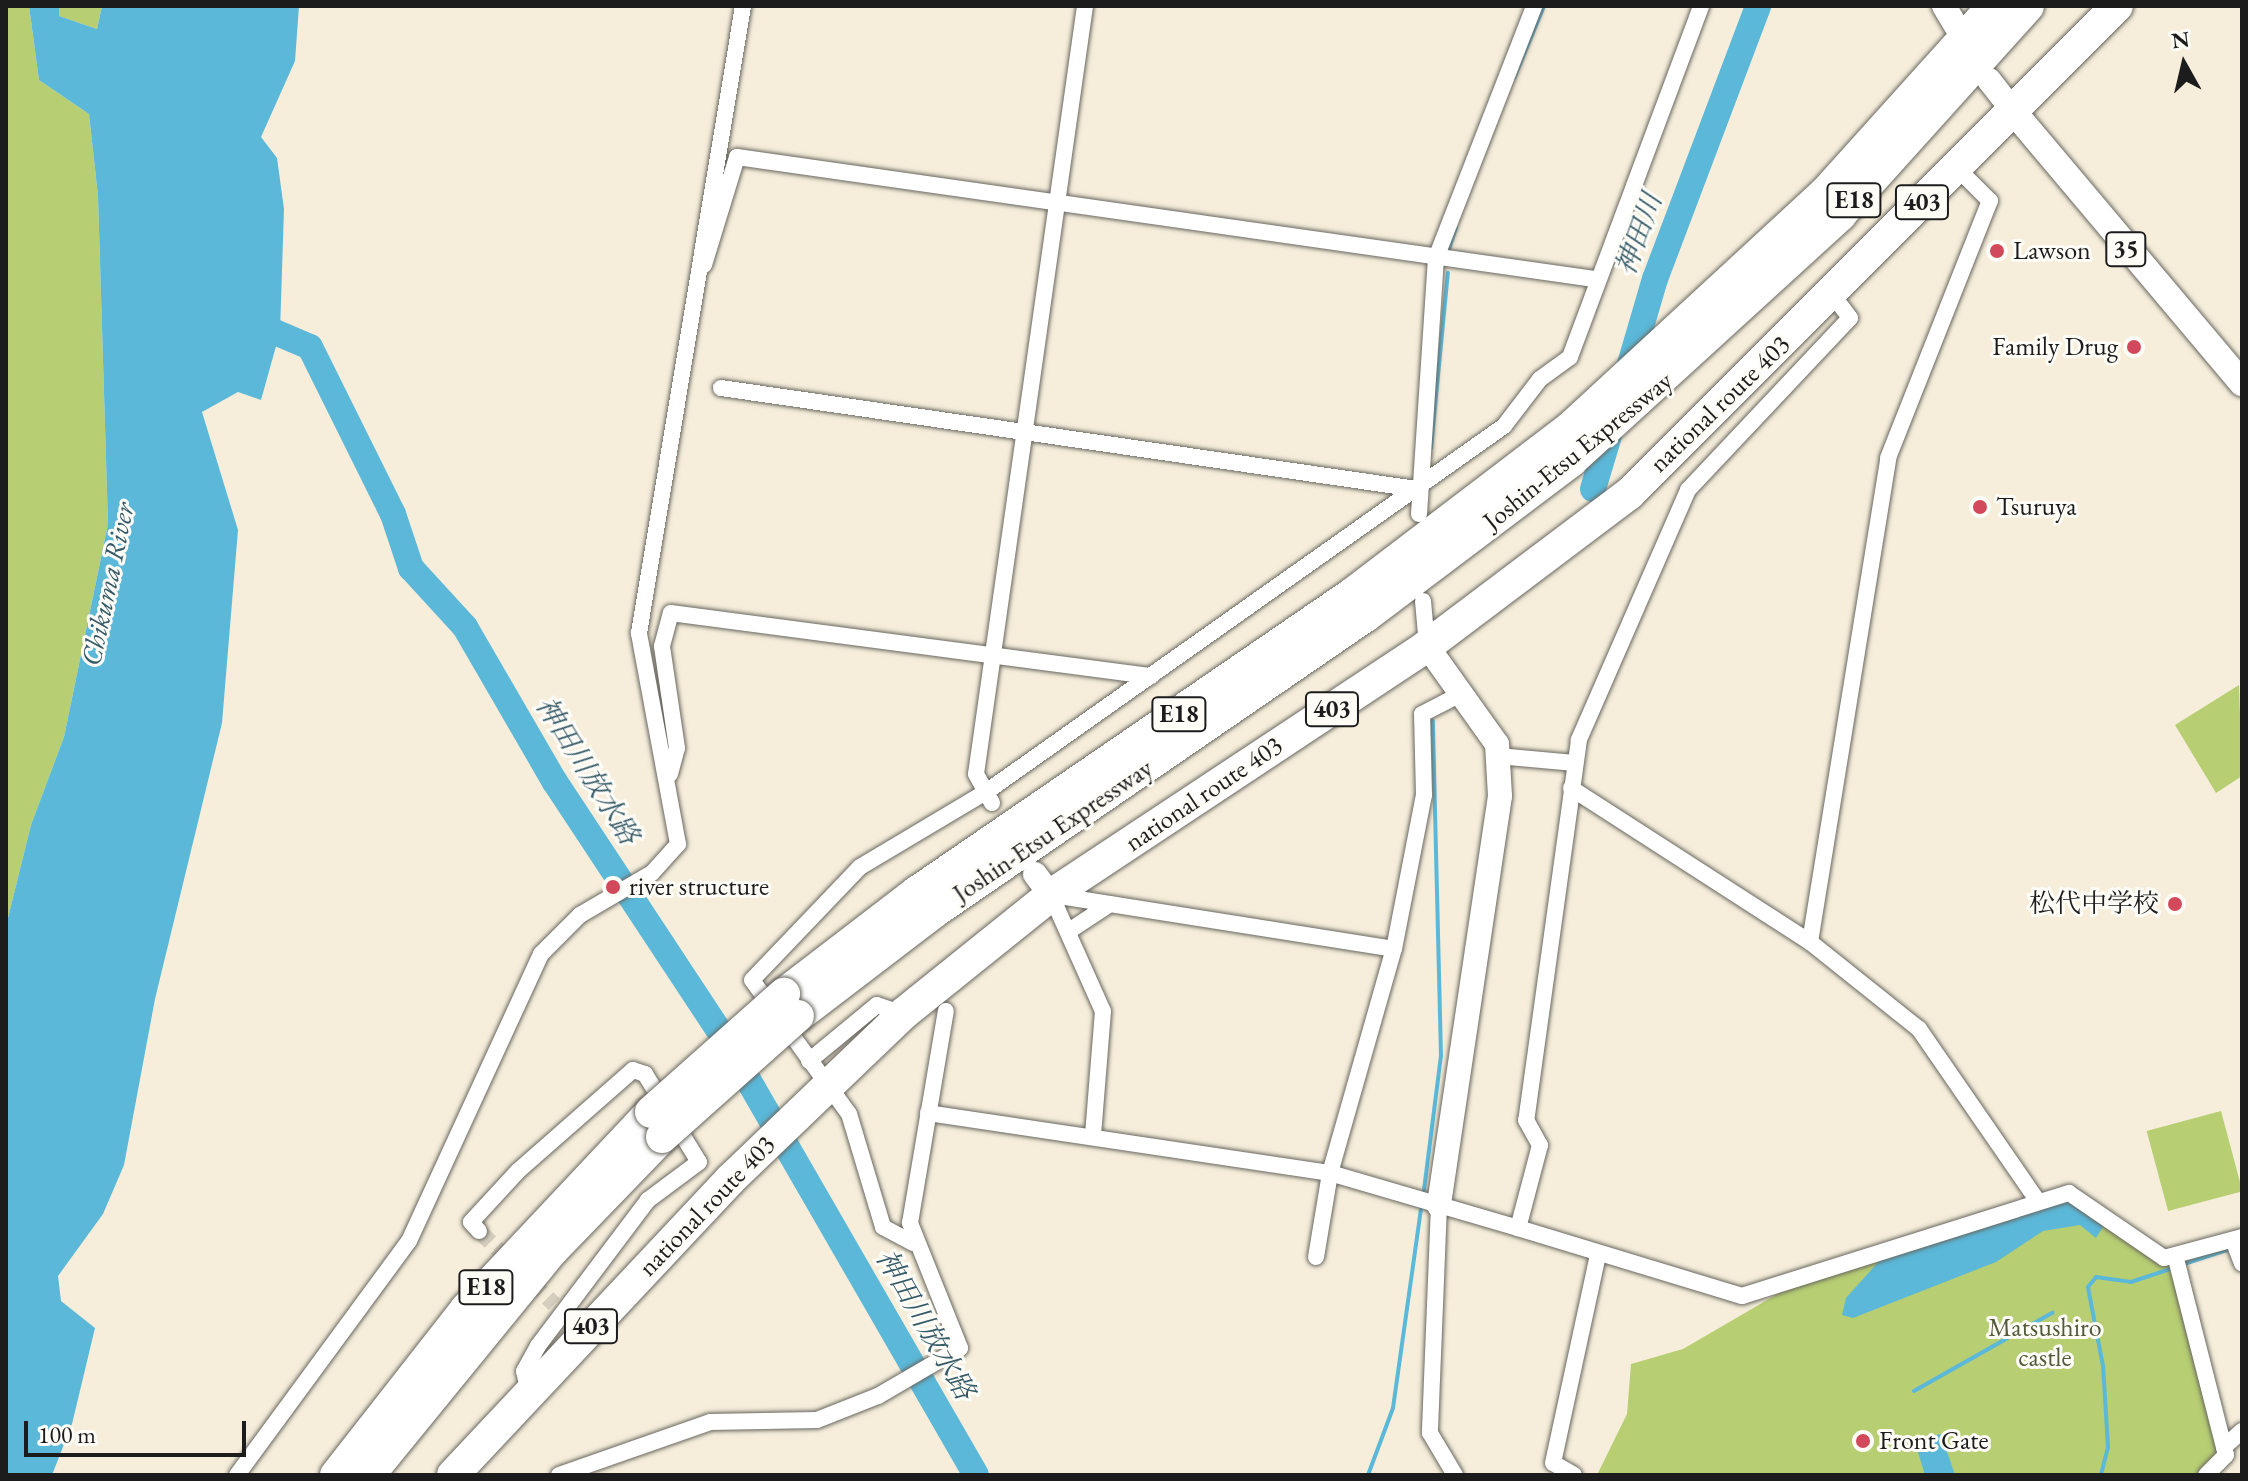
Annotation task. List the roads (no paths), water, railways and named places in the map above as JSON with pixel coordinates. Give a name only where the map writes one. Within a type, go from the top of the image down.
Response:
[{"type":"highway","name":"Joshin-Etsu Expressway","points":[[336,1475],[408,1381],[526,1241],[917,892],[1352,594],[1570,428],[1664,348],[1824,194],[1993,6]]},
{"type":"highway","name":"Joshin-Etsu Expressway","points":[[791,1005],[934,912],[1367,615],[1571,461],[1666,380],[1840,215],[2028,6]]},
{"type":"highway","name":"national route 403","points":[[453,1475],[731,1179],[816,1082],[903,1014],[1043,884],[1427,646],[1629,494],[2117,6]]},
{"type":"highway","name":"Joshin-Etsu Expressway","points":[[369,1475],[657,1124]]},
{"type":"highway","points":[[327,1475],[408,1381]]},
{"type":"main road","name":"35","points":[[2013,111],[2239,373]]},
{"type":"street","points":[[237,1475],[409,1241],[541,954],[580,915],[652,873],[680,836],[639,633],[743,6]]},
{"type":"street","points":[[989,797],[976,774],[1085,6]]},
{"type":"street","points":[[1419,514],[1417,489],[1436,258],[1534,6]]},
{"type":"street","points":[[913,1243],[883,1227],[849,1114],[816,1082],[752,980],[860,867],[989,797],[1151,676],[1504,426],[1540,379],[1570,357],[1594,279],[1701,6]]},
{"type":"street","points":[[1989,80],[2013,111]]},
{"type":"street","points":[[698,277],[737,157],[1594,279]]},
{"type":"street","points":[[1810,942],[1888,458],[1990,201],[1956,167]]},
{"type":"street","points":[[1518,1228],[1540,1145],[1526,1120],[1575,763],[1688,490],[1850,318],[1832,294]]},
{"type":"street","points":[[721,388],[1417,489]]},
{"type":"street","points":[[1423,601],[1427,646],[1481,716],[1498,756],[1500,796],[1439,1205],[1430,1433],[1455,1475]]},
{"type":"street","points":[[669,775],[677,748],[662,646],[671,613],[993,658],[1151,676]]},
{"type":"street","points":[[1316,1257],[1330,1173],[1394,949],[1424,795],[1422,714],[1461,694]]},
{"type":"street","points":[[1498,756],[1575,763]]},
{"type":"street","points":[[1571,788],[1810,942],[1919,1029],[2037,1200]]},
{"type":"street","points":[[1043,884],[1110,904],[1394,949]]},
{"type":"street","points":[[1043,884],[1069,931],[1103,1011],[1093,1136]]},
{"type":"street","points":[[1069,931],[1110,904]]},
{"type":"street","points":[[559,1475],[692,1427],[753,1416],[817,1420],[878,1396],[960,1348],[913,1243],[928,1113],[946,1011]]},
{"type":"street","points":[[479,1231],[471,1222],[518,1171],[633,1070],[645,1074],[699,1162],[648,1200],[560,1308],[524,1371],[529,1392]]},
{"type":"street","points":[[928,1113],[1330,1173],[1518,1228],[1598,1255],[1754,1294],[1800,1274],[1934,1241],[2037,1200],[2078,1196],[2152,1252],[2176,1259],[2238,1247]]},
{"type":"street","points":[[1574,1475],[1553,1463],[1598,1255]]},
{"type":"street","points":[[2176,1259],[2226,1455],[2206,1475]]},
{"type":"street","points":[[2224,1447],[2242,1431]]},
{"type":"water","name":"Chikuma River","points":[[29,6],[59,6],[59,16],[97,29],[102,6],[299,6],[295,61],[261,137],[277,158],[284,209],[280,332],[261,400],[238,392],[202,412],[238,530],[222,723],[155,999],[124,1165],[103,1214],[58,1276],[61,1301],[95,1328],[72,1424],[52,1475],[6,1475],[6,926],[31,825],[64,737],[108,524],[98,196],[89,114],[39,80]]},
{"type":"water","points":[[2071,1199],[2104,1225],[2096,1238],[2080,1225],[2043,1231],[1996,1262],[1853,1318],[1842,1315],[1846,1298],[1881,1259],[2041,1203]]},
{"type":"water","points":[[1941,1434],[1955,1475],[1925,1475],[1914,1439]]},
{"type":"waterway","points":[[1514,78],[1544,6]]},
{"type":"waterway","name":"神田川","points":[[1626,378],[1655,279],[1758,6]]},
{"type":"waterway","points":[[1449,249],[1456,228]]},
{"type":"waterway","points":[[1431,448],[1448,273]]},
{"type":"waterway","name":"神田川放水路","points":[[249,321],[310,347],[393,514],[411,568],[465,627],[555,782],[724,1038],[976,1475]]},
{"type":"waterway","name":"神田川","points":[[1593,489],[1614,419]]},
{"type":"waterway","points":[[1424,1190],[1441,1056],[1433,721]]},
{"type":"waterway","points":[[1368,1475],[1393,1408],[1421,1210]]},
{"type":"waterway","points":[[2181,1265],[2230,1249]]},
{"type":"waterway","points":[[2101,1475],[2108,1447],[2103,1366],[2088,1287],[2096,1277],[2131,1282],[2173,1268]]},
{"type":"waterway","points":[[1914,1391],[2052,1313]]},
{"type":"tunnel","points":[[479,1231],[554,1304]]},
{"type":"place","name":"Lawson","points":[[1997,251]]},
{"type":"place","name":"Family Drug","points":[[2134,347]]},
{"type":"place","name":"Tsuruya","points":[[1980,507]]},
{"type":"place","name":"river structure","points":[[613,887]]},
{"type":"place","name":"松代中学校","points":[[2175,904]]},
{"type":"place","name":"Front Gate","points":[[1863,1441]]},
{"type":"park label","name":"Matsushiro castle","points":[[2045,1343]]}]
